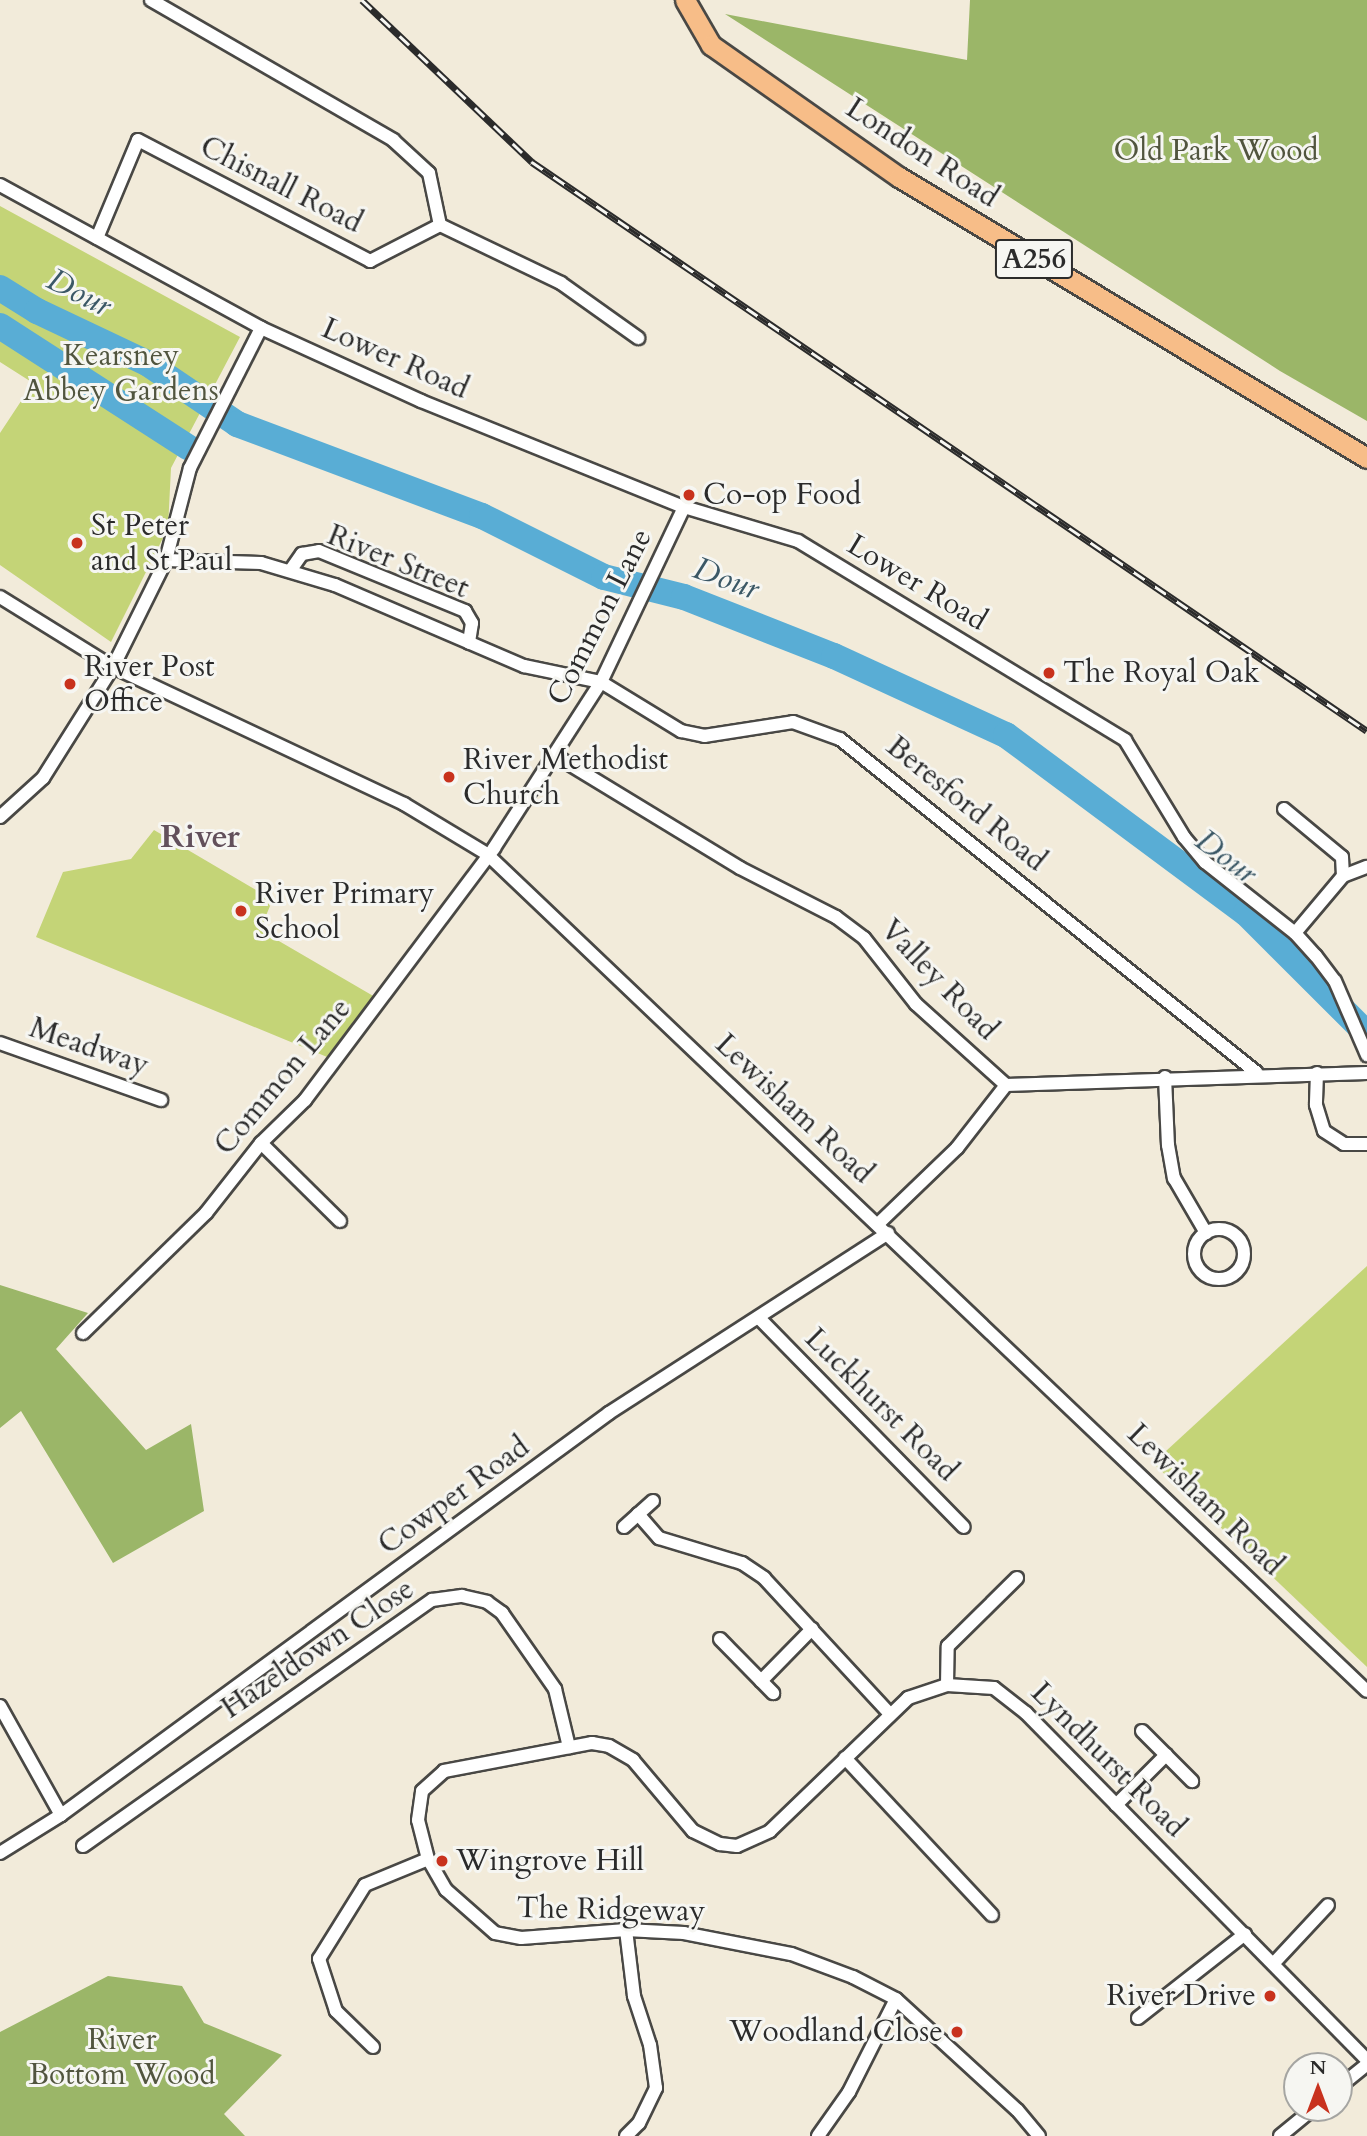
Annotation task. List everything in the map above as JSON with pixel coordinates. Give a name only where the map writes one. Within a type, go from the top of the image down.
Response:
[{"type":"main road","name":"London Road","points":[[685,0],[711,45],[900,177],[1367,458]]},
{"type":"street","points":[[151,0],[393,140],[429,173],[440,225],[561,283],[638,338]]},
{"type":"street","name":"Chisnall Road","points":[[97,238],[138,140],[370,261],[440,225]]},
{"type":"street","name":"Lower Road","points":[[0,185],[261,328],[421,401],[684,507],[797,541],[1125,740],[1184,837],[1205,862],[1295,933],[1335,981],[1365,1050]]},
{"type":"street","points":[[0,817],[43,778],[113,667],[166,560],[190,468],[261,328]]},
{"type":"street","name":"Common Lane","points":[[83,1333],[206,1213],[261,1143],[305,1101],[347,1048],[556,756],[601,682],[632,623],[684,507]]},
{"type":"street","name":"River Street","points":[[290,572],[302,554],[319,551],[465,611],[472,623],[469,643]]},
{"type":"street","name":"River Street","points":[[166,560],[261,563],[335,585],[524,666],[601,682]]},
{"type":"street","name":"Lewisham Road","points":[[0,597],[113,667],[404,804],[486,854],[883,1228],[1367,1691]]},
{"type":"street","name":"Beresford Road","points":[[601,682],[681,731],[704,736],[793,722],[840,739],[1257,1073]]},
{"type":"street","name":"Valley Road","points":[[556,756],[740,868],[836,917],[864,938],[916,1004],[1006,1085]]},
{"type":"street","points":[[1284,809],[1342,857],[1343,876]]},
{"type":"street","points":[[1295,933],[1343,876],[1367,867]]},
{"type":"street","name":"Meadway","points":[[0,1043],[161,1100]]},
{"type":"street","points":[[1006,1085],[1257,1073],[1367,1073]]},
{"type":"street","points":[[1317,1073],[1316,1105],[1324,1131],[1345,1144],[1367,1144]]},
{"type":"street","points":[[1165,1077],[1168,1146],[1174,1178],[1206,1233]]},
{"type":"street","name":"Cowper Road","points":[[0,1853],[61,1815],[610,1413],[760,1319],[883,1228],[947,1159],[1006,1085]]},
{"type":"street","points":[[261,1143],[340,1221]]},
{"type":"street","points":[[1227,1231],[1242,1245],[1241,1267],[1233,1275],[1211,1278],[1201,1272],[1194,1251],[1206,1233],[1227,1231]]},
{"type":"street","name":"Luckhurst Road","points":[[760,1319],[964,1527]]},
{"type":"street","points":[[624,1527],[653,1501]]},
{"type":"street","points":[[638,1514],[659,1538],[742,1563],[764,1578],[890,1714]]},
{"type":"street","points":[[947,1685],[948,1646],[1017,1578]]},
{"type":"street","name":"Hazeldown Close","points":[[82,1846],[432,1600],[461,1596],[487,1602],[502,1613],[555,1689],[569,1747]]},
{"type":"street","points":[[761,1681],[812,1629]]},
{"type":"street","points":[[720,1639],[773,1693]]},
{"type":"street","name":"Lyndhurst Road","points":[[422,1791],[444,1771],[592,1743],[622,1752],[692,1830],[720,1844],[737,1846],[770,1831],[908,1698],[947,1685],[994,1688],[1012,1699],[1274,1963],[1367,2062]]},
{"type":"street","points":[[0,1706],[61,1815]]},
{"type":"street","points":[[1142,1731],[1192,1781]]},
{"type":"street","points":[[1116,1805],[1166,1755]]},
{"type":"street","points":[[845,1758],[992,1915]]},
{"type":"street","name":"The Ridgeway","points":[[422,1791],[418,1820],[428,1859],[446,1890],[495,1933],[521,1938],[626,1930],[684,1933],[791,1954],[853,1977],[896,1999],[1017,2110],[1039,2136]]},
{"type":"street","points":[[373,2047],[336,2011],[319,1959],[365,1885],[428,1859]]},
{"type":"street","points":[[1274,1963],[1328,1905]]},
{"type":"street","points":[[626,1930],[634,1996],[650,2045],[656,2088],[639,2123],[626,2136]]},
{"type":"street","points":[[1139,2018],[1245,1934]]},
{"type":"street","points":[[818,2136],[849,2092],[896,1999]]},
{"type":"street","points":[[1353,2074],[1367,2062]]},
{"type":"street","points":[[1280,2136],[1297,2122]]},
{"type":"green space","name":"Old Park Wood","points":[[970,0],[1367,0],[1367,421],[1280,371],[725,14],[967,60]]},
{"type":"green space","name":"Kearsney Abbey Gardens","points":[[0,206],[240,337],[171,468],[168,528],[111,642],[0,565],[0,433],[33,383],[0,362]]},
{"type":"green space","points":[[154,830],[263,894],[270,906],[260,930],[375,997],[332,1059],[36,937],[63,872],[131,859]]},
{"type":"green space","points":[[1367,1266],[1367,1667],[1153,1463]]},
{"type":"green space","points":[[0,1285],[88,1313],[56,1349],[146,1450],[191,1424],[204,1511],[113,1563],[21,1411],[0,1428]]},
{"type":"green space","name":"River Bottom Wood","points":[[108,1976],[182,1986],[204,2023],[282,2055],[224,2114],[245,2136],[0,2136],[0,2032]]},
{"type":"waterway","name":"Dour","points":[[0,288],[37,311],[147,363],[237,424],[482,516],[604,577],[684,597],[834,656],[1006,735],[1246,913],[1367,1034]]},
{"type":"waterway","name":"Dour","points":[[0,326],[188,447]]},
{"type":"railway","points":[[362,0],[532,162],[1367,731]]},
{"type":"place","name":"Co-op Food","points":[[689,495]]},
{"type":"place","name":"St Peter and St Paul","points":[[77,543]]},
{"type":"place","name":"The Royal Oak","points":[[1049,673]]},
{"type":"place","name":"River Post Office","points":[[70,684]]},
{"type":"place","name":"River Methodist Church","points":[[449,777]]},
{"type":"place","name":"River Primary School","points":[[241,911]]},
{"type":"place","name":"Wingrove Hill","points":[[442,1861]]},
{"type":"place","name":"River Drive","points":[[1270,1996]]},
{"type":"place","name":"Woodland Close","points":[[957,2032]]},
{"type":"district","name":"River","points":[[200,837]]}]
